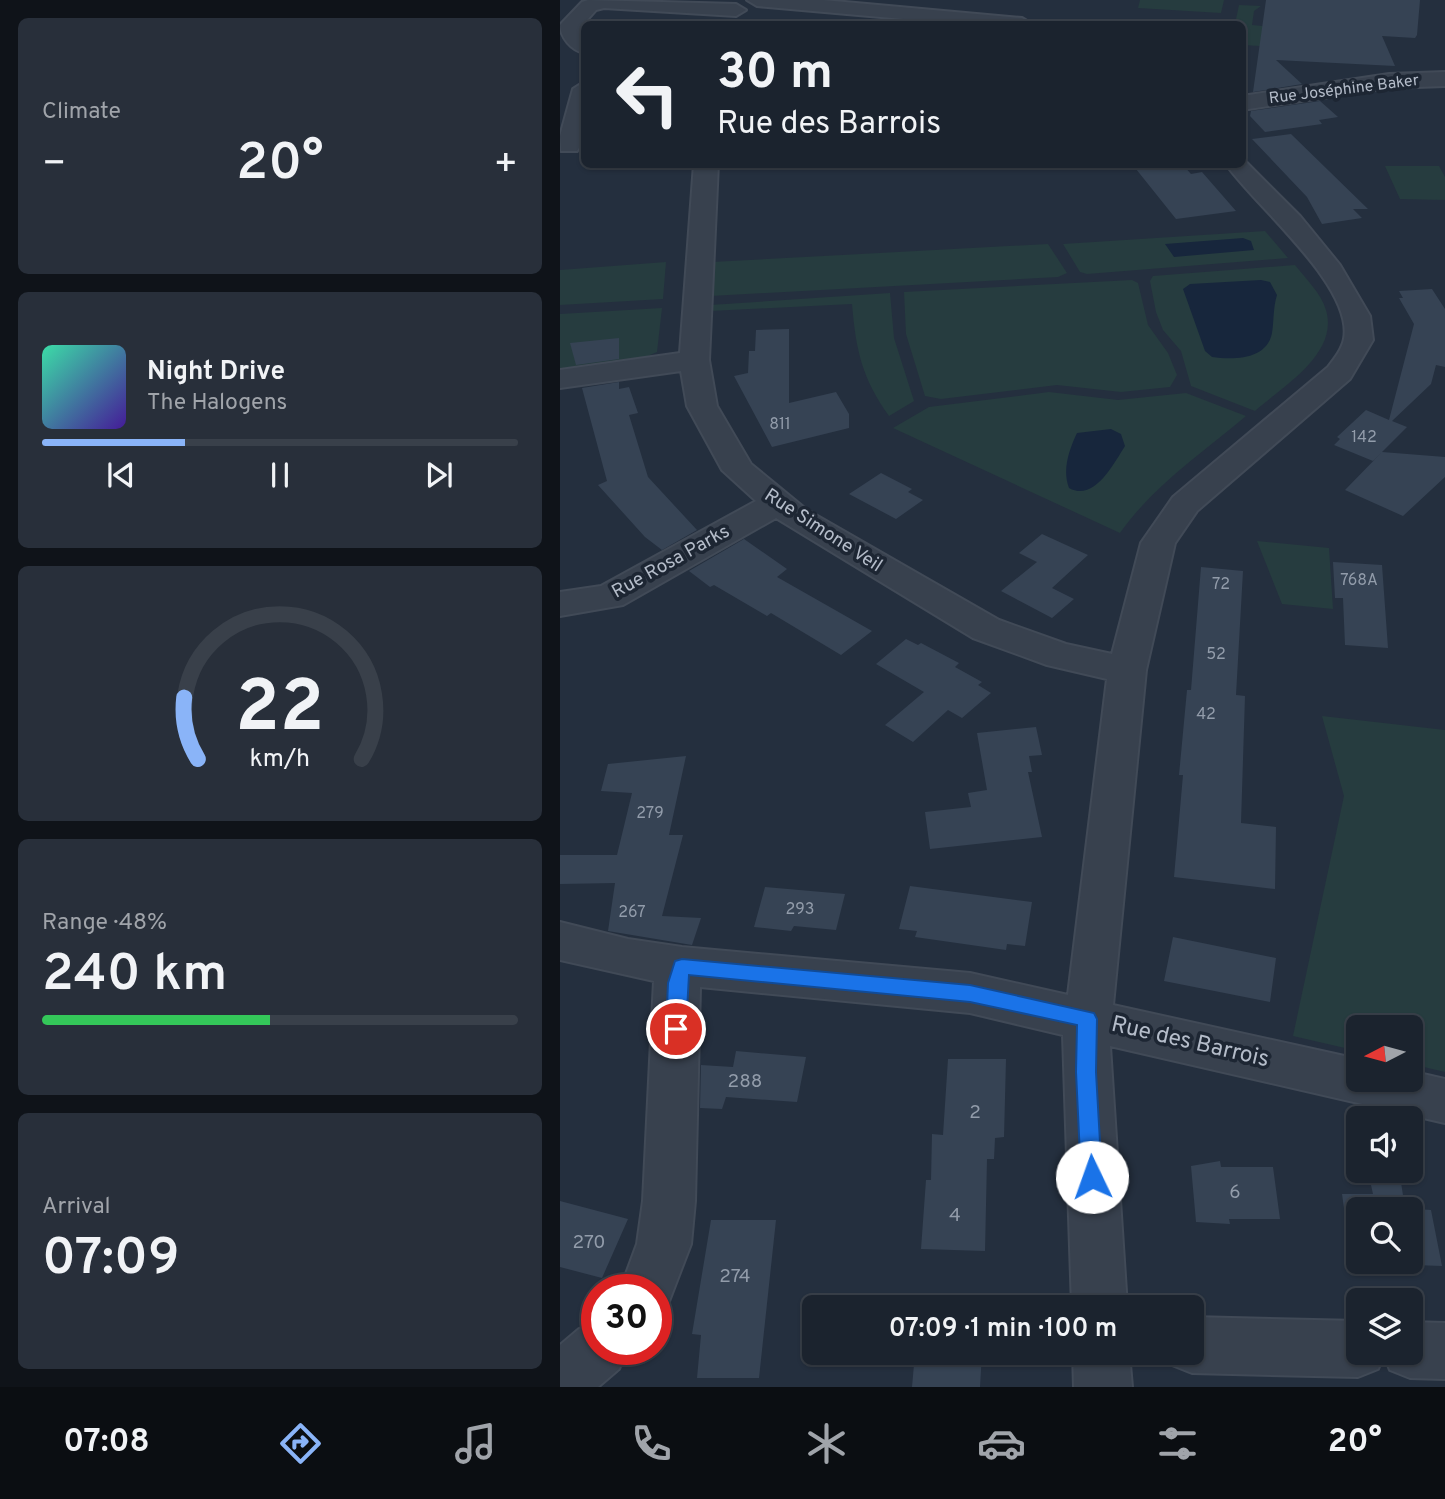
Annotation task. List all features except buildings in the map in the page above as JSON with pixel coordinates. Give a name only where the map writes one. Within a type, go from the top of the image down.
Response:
[{"type":"street","points":[[581,44],[569,27],[589,6],[603,2],[966,21]]},
{"type":"street","name":"Rue Joséphine Baker","points":[[1246,102],[1389,80],[1445,79]]},
{"type":"street","points":[[571,146],[581,102]]},
{"type":"street","name":"Rue Simone Veil","points":[[706,168],[694,360],[702,406],[738,470],[776,504],[986,629],[1060,656],[1127,670]]},
{"type":"street","points":[[1098,1295],[1086,1072],[1087,1019],[1127,670],[1144,590],[1158,544],[1168,525],[1185,504],[1339,373],[1351,358],[1359,335],[1357,313],[1342,285],[1298,230],[1242,168]]},
{"type":"street","points":[[560,379],[694,360]]},
{"type":"street","name":"Rue Rosa Parks","points":[[560,604],[610,597],[776,504]]},
{"type":"street","name":"Rue des Barrois","points":[[560,941],[628,958],[682,967],[970,993],[1445,1101]]},
{"type":"street","points":[[653,1274],[664,1244],[669,1201],[677,983],[682,967]]},
{"type":"street","points":[[1204,1345],[1346,1349]]},
{"type":"street","points":[[1423,1350],[1445,1351]]},
{"type":"street","points":[[560,1382],[581,1364]]},
{"type":"street","points":[[1102,1365],[1103,1387]]},
{"type":"green space","points":[[1140,0],[1224,0],[1221,13],[1138,8]]},
{"type":"green space","points":[[1239,5],[1261,6],[1254,11],[1252,25],[1273,27],[1295,48],[1246,45],[1246,21],[1236,21]]},
{"type":"green space","points":[[1385,166],[1439,166],[1445,177],[1445,200],[1400,199]]},
{"type":"green space","points":[[1265,231],[1288,258],[1087,274],[1080,272],[1063,244]]},
{"type":"green space","points":[[1048,244],[1067,273],[1058,277],[710,296],[712,262]]},
{"type":"green space","points":[[666,262],[663,299],[560,305],[560,270]]},
{"type":"green space","points":[[1295,265],[1321,298],[1328,326],[1317,355],[1306,368],[1255,411],[1191,386],[1181,351],[1163,330],[1156,312],[1150,281],[1153,276]]},
{"type":"green space","points":[[1132,280],[1138,283],[1148,325],[1168,353],[1177,375],[1170,387],[1121,392],[1057,385],[941,399],[925,396],[906,334],[904,292]]},
{"type":"green space","points":[[890,293],[894,338],[914,401],[889,416],[866,376],[856,336],[852,304],[710,311],[710,305]]},
{"type":"green space","points":[[662,308],[657,352],[627,365],[560,373],[560,314]]},
{"type":"green space","points":[[1049,392],[1118,400],[1186,393],[1246,416],[1163,485],[1120,533],[893,428],[929,407]]},
{"type":"green space","points":[[1257,541],[1329,548],[1333,609],[1282,604]]},
{"type":"green space","points":[[1322,716],[1445,730],[1445,1072],[1423,1067],[1423,1015],[1346,1015],[1346,1048],[1293,1036],[1344,796]]},
{"type":"water","points":[[1243,238],[1251,241],[1254,250],[1174,257],[1165,244]]},
{"type":"water","points":[[1261,280],[1270,282],[1277,295],[1269,342],[1263,349],[1248,356],[1212,357],[1205,351],[1183,289],[1190,284]]},
{"type":"water","points":[[1111,429],[1121,434],[1125,446],[1109,471],[1095,486],[1087,490],[1069,488],[1066,467],[1077,433]]},
{"type":"route","points":[[676,1029],[677,983],[682,967],[970,993],[1087,1019],[1086,1072],[1092,1177]]}]
